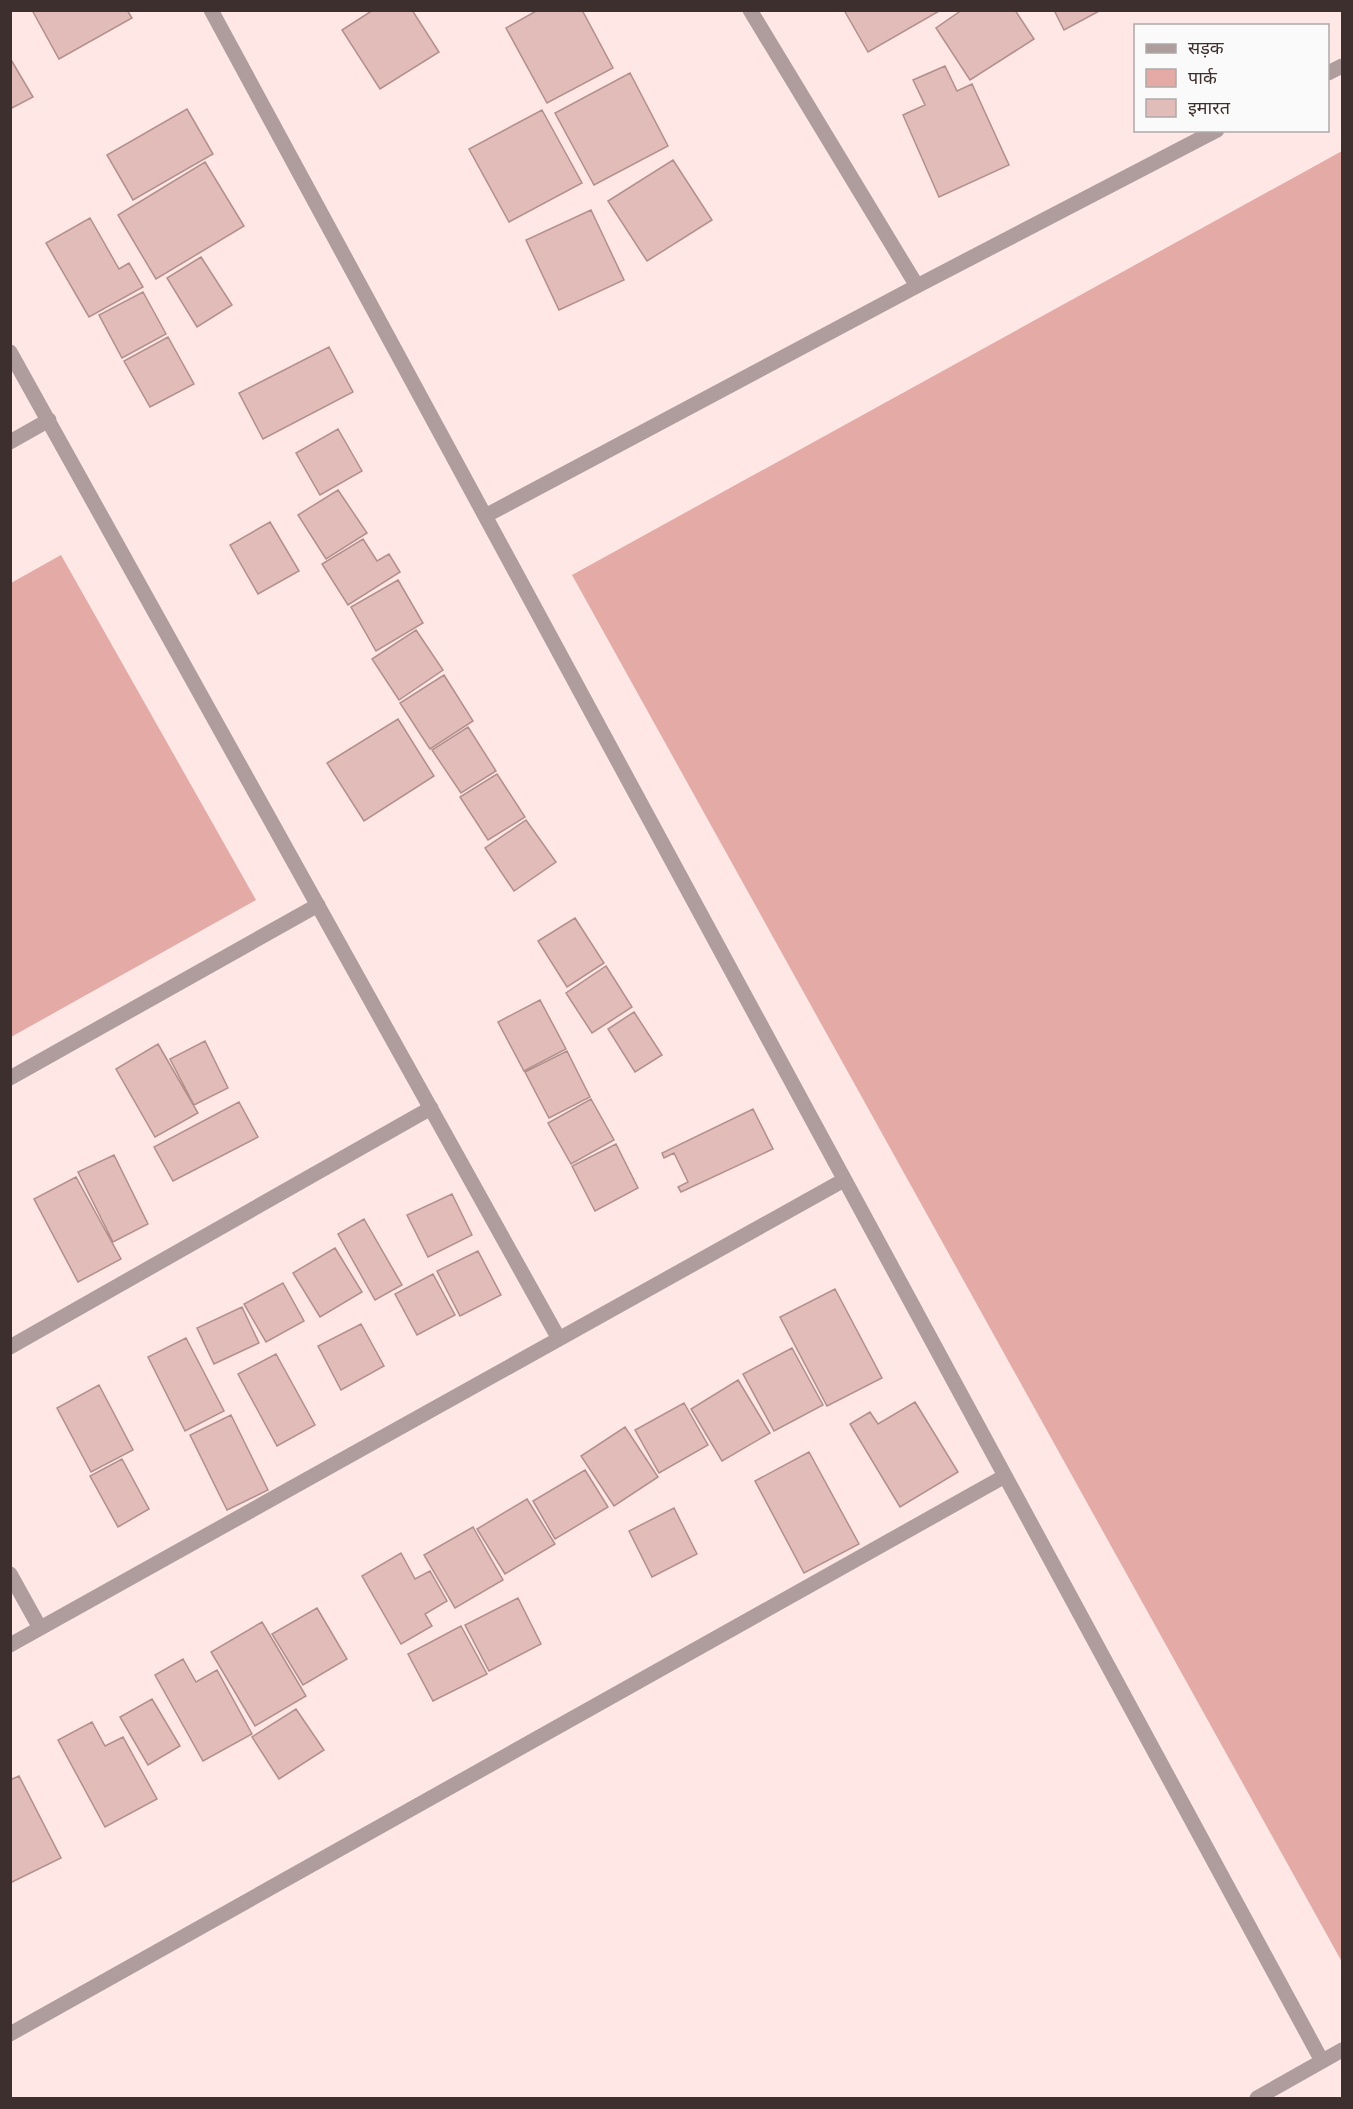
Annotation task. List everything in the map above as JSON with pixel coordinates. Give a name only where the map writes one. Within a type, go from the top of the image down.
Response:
[{"type":"street","points":[[211,10],[1322,2061]]},
{"type":"street","points":[[750,10],[916,286]]},
{"type":"street","points":[[485,516],[916,286],[1213,132]]},
{"type":"street","points":[[10,352],[559,1339]]},
{"type":"street","points":[[10,442],[49,420]]},
{"type":"street","points":[[10,1078],[318,905]]},
{"type":"street","points":[[10,1347],[431,1108]]},
{"type":"street","points":[[10,1645],[844,1180]]},
{"type":"street","points":[[10,2034],[1005,1476]]},
{"type":"street","points":[[10,1574],[40,1628]]},
{"type":"street","points":[[1257,2098],[1342,2050]]},
{"type":"green space","points":[[1342,151],[1342,1962],[572,575]]},
{"type":"green space","points":[[61,555],[256,900],[11,1037],[11,583]]},
{"type":"building","points":[[32,10],[127,10],[132,18],[59,59]]},
{"type":"building","points":[[373,10],[412,10],[439,52],[380,89],[342,30]]},
{"type":"building","points":[[538,10],[582,10],[613,68],[547,103],[506,28]]},
{"type":"building","points":[[844,10],[941,10],[868,52]]},
{"type":"building","points":[[962,10],[1015,10],[1034,39],[970,80],[936,28]]},
{"type":"building","points":[[1054,10],[1101,10],[1064,30]]},
{"type":"building","points":[[10,58],[33,97],[10,109]]},
{"type":"building","points":[[945,66],[957,91],[972,84],[1009,165],[939,197],[903,115],[925,105],[913,80]]},
{"type":"building","points":[[630,73],[668,146],[594,185],[555,113]]},
{"type":"building","points":[[187,109],[213,154],[133,200],[107,155]]},
{"type":"building","points":[[542,110],[582,183],[509,222],[469,149]]},
{"type":"building","points":[[673,160],[712,220],[647,261],[608,201]]},
{"type":"building","points":[[205,162],[244,226],[156,279],[118,215]]},
{"type":"building","points":[[591,210],[624,280],[559,310],[526,240]]},
{"type":"building","points":[[90,218],[119,269],[129,263],[143,287],[89,317],[46,243]]},
{"type":"building","points":[[201,257],[232,305],[197,327],[167,278]]},
{"type":"building","points":[[143,292],[166,334],[122,358],[99,315]]},
{"type":"building","points":[[168,337],[194,384],[150,407],[124,361]]},
{"type":"building","points":[[329,347],[353,392],[263,439],[239,393]]},
{"type":"building","points":[[338,429],[362,471],[320,495],[296,453]]},
{"type":"building","points":[[338,490],[367,533],[326,559],[298,515]]},
{"type":"building","points":[[270,522],[299,571],[258,594],[230,545]]},
{"type":"building","points":[[363,539],[377,561],[389,554],[400,572],[348,605],[322,564]]},
{"type":"building","points":[[398,580],[423,623],[376,651],[351,607]]},
{"type":"building","points":[[416,630],[443,670],[399,700],[372,659]]},
{"type":"building","points":[[444,675],[473,721],[430,749],[400,703]]},
{"type":"building","points":[[398,719],[434,776],[364,821],[327,763]]},
{"type":"building","points":[[468,727],[496,771],[461,793],[432,750]]},
{"type":"building","points":[[497,774],[525,817],[488,840],[460,797]]},
{"type":"building","points":[[526,820],[556,862],[514,891],[485,848]]},
{"type":"building","points":[[575,918],[604,963],[567,987],[538,941]]},
{"type":"building","points":[[606,966],[632,1007],[592,1033],[566,993]]},
{"type":"building","points":[[540,1000],[566,1049],[524,1071],[498,1022]]},
{"type":"building","points":[[634,1012],[662,1055],[635,1072],[608,1029]]},
{"type":"building","points":[[205,1041],[228,1088],[194,1105],[170,1059]]},
{"type":"building","points":[[158,1044],[198,1113],[155,1137],[116,1069]]},
{"type":"building","points":[[567,1051],[590,1097],[549,1118],[525,1072]]},
{"type":"building","points":[[591,1099],[614,1140],[571,1164],[548,1123]]},
{"type":"building","points":[[239,1102],[258,1137],[173,1181],[154,1147]]},
{"type":"building","points":[[753,1109],[773,1149],[681,1192],[678,1187],[688,1182],[674,1153],[664,1158],[662,1153]]},
{"type":"building","points":[[616,1144],[638,1188],[595,1211],[572,1166]]},
{"type":"building","points":[[114,1155],[148,1224],[113,1242],[78,1172]]},
{"type":"building","points":[[76,1177],[121,1259],[78,1282],[34,1199]]},
{"type":"building","points":[[452,1194],[472,1235],[428,1257],[407,1215]]},
{"type":"building","points":[[364,1219],[402,1285],[375,1300],[338,1234]]},
{"type":"building","points":[[335,1248],[362,1292],[320,1317],[293,1273]]},
{"type":"building","points":[[478,1251],[501,1295],[460,1316],[437,1271]]},
{"type":"building","points":[[433,1274],[455,1315],[417,1335],[395,1294]]},
{"type":"building","points":[[283,1283],[304,1321],[266,1342],[244,1304]]},
{"type":"building","points":[[835,1289],[882,1378],[827,1406],[780,1317]]},
{"type":"building","points":[[242,1307],[259,1343],[214,1364],[197,1328]]},
{"type":"building","points":[[361,1324],[384,1366],[341,1390],[318,1346]]},
{"type":"building","points":[[186,1338],[224,1411],[185,1431],[148,1357]]},
{"type":"building","points":[[792,1348],[823,1405],[774,1431],[743,1374]]},
{"type":"building","points":[[276,1354],[315,1425],[277,1446],[238,1374]]},
{"type":"building","points":[[738,1380],[770,1433],[722,1461],[691,1409]]},
{"type":"building","points":[[99,1385],[133,1450],[91,1472],[57,1408]]},
{"type":"building","points":[[915,1402],[958,1472],[900,1507],[850,1424],[870,1412],[878,1424]]},
{"type":"building","points":[[684,1403],[708,1445],[659,1473],[635,1430]]},
{"type":"building","points":[[231,1415],[268,1490],[227,1510],[190,1435]]},
{"type":"building","points":[[625,1427],[658,1477],[614,1506],[581,1456]]},
{"type":"building","points":[[809,1452],[859,1544],[804,1573],[755,1481]]},
{"type":"building","points":[[122,1459],[149,1509],[118,1527],[90,1476]]},
{"type":"building","points":[[585,1470],[608,1507],[555,1539],[533,1501]]},
{"type":"building","points":[[527,1499],[555,1544],[505,1574],[477,1529]]},
{"type":"building","points":[[674,1508],[697,1554],[652,1577],[629,1531]]},
{"type":"building","points":[[473,1527],[503,1580],[455,1608],[424,1555]]},
{"type":"building","points":[[401,1553],[415,1579],[430,1571],[447,1601],[425,1614],[432,1626],[401,1644],[362,1576]]},
{"type":"building","points":[[518,1598],[541,1644],[489,1671],[465,1625]]},
{"type":"building","points":[[317,1608],[347,1659],[303,1685],[272,1634]]},
{"type":"building","points":[[262,1622],[306,1696],[255,1726],[211,1652]]},
{"type":"building","points":[[461,1626],[487,1674],[433,1701],[408,1654]]},
{"type":"building","points":[[183,1659],[196,1682],[217,1670],[252,1734],[203,1761],[155,1675]]},
{"type":"building","points":[[152,1699],[180,1746],[148,1765],[120,1717]]},
{"type":"building","points":[[296,1709],[324,1750],[279,1779],[252,1737]]},
{"type":"building","points":[[92,1722],[105,1746],[123,1737],[157,1799],[105,1827],[58,1740]]},
{"type":"building","points":[[19,1776],[61,1858],[10,1883],[10,1780]]}]
